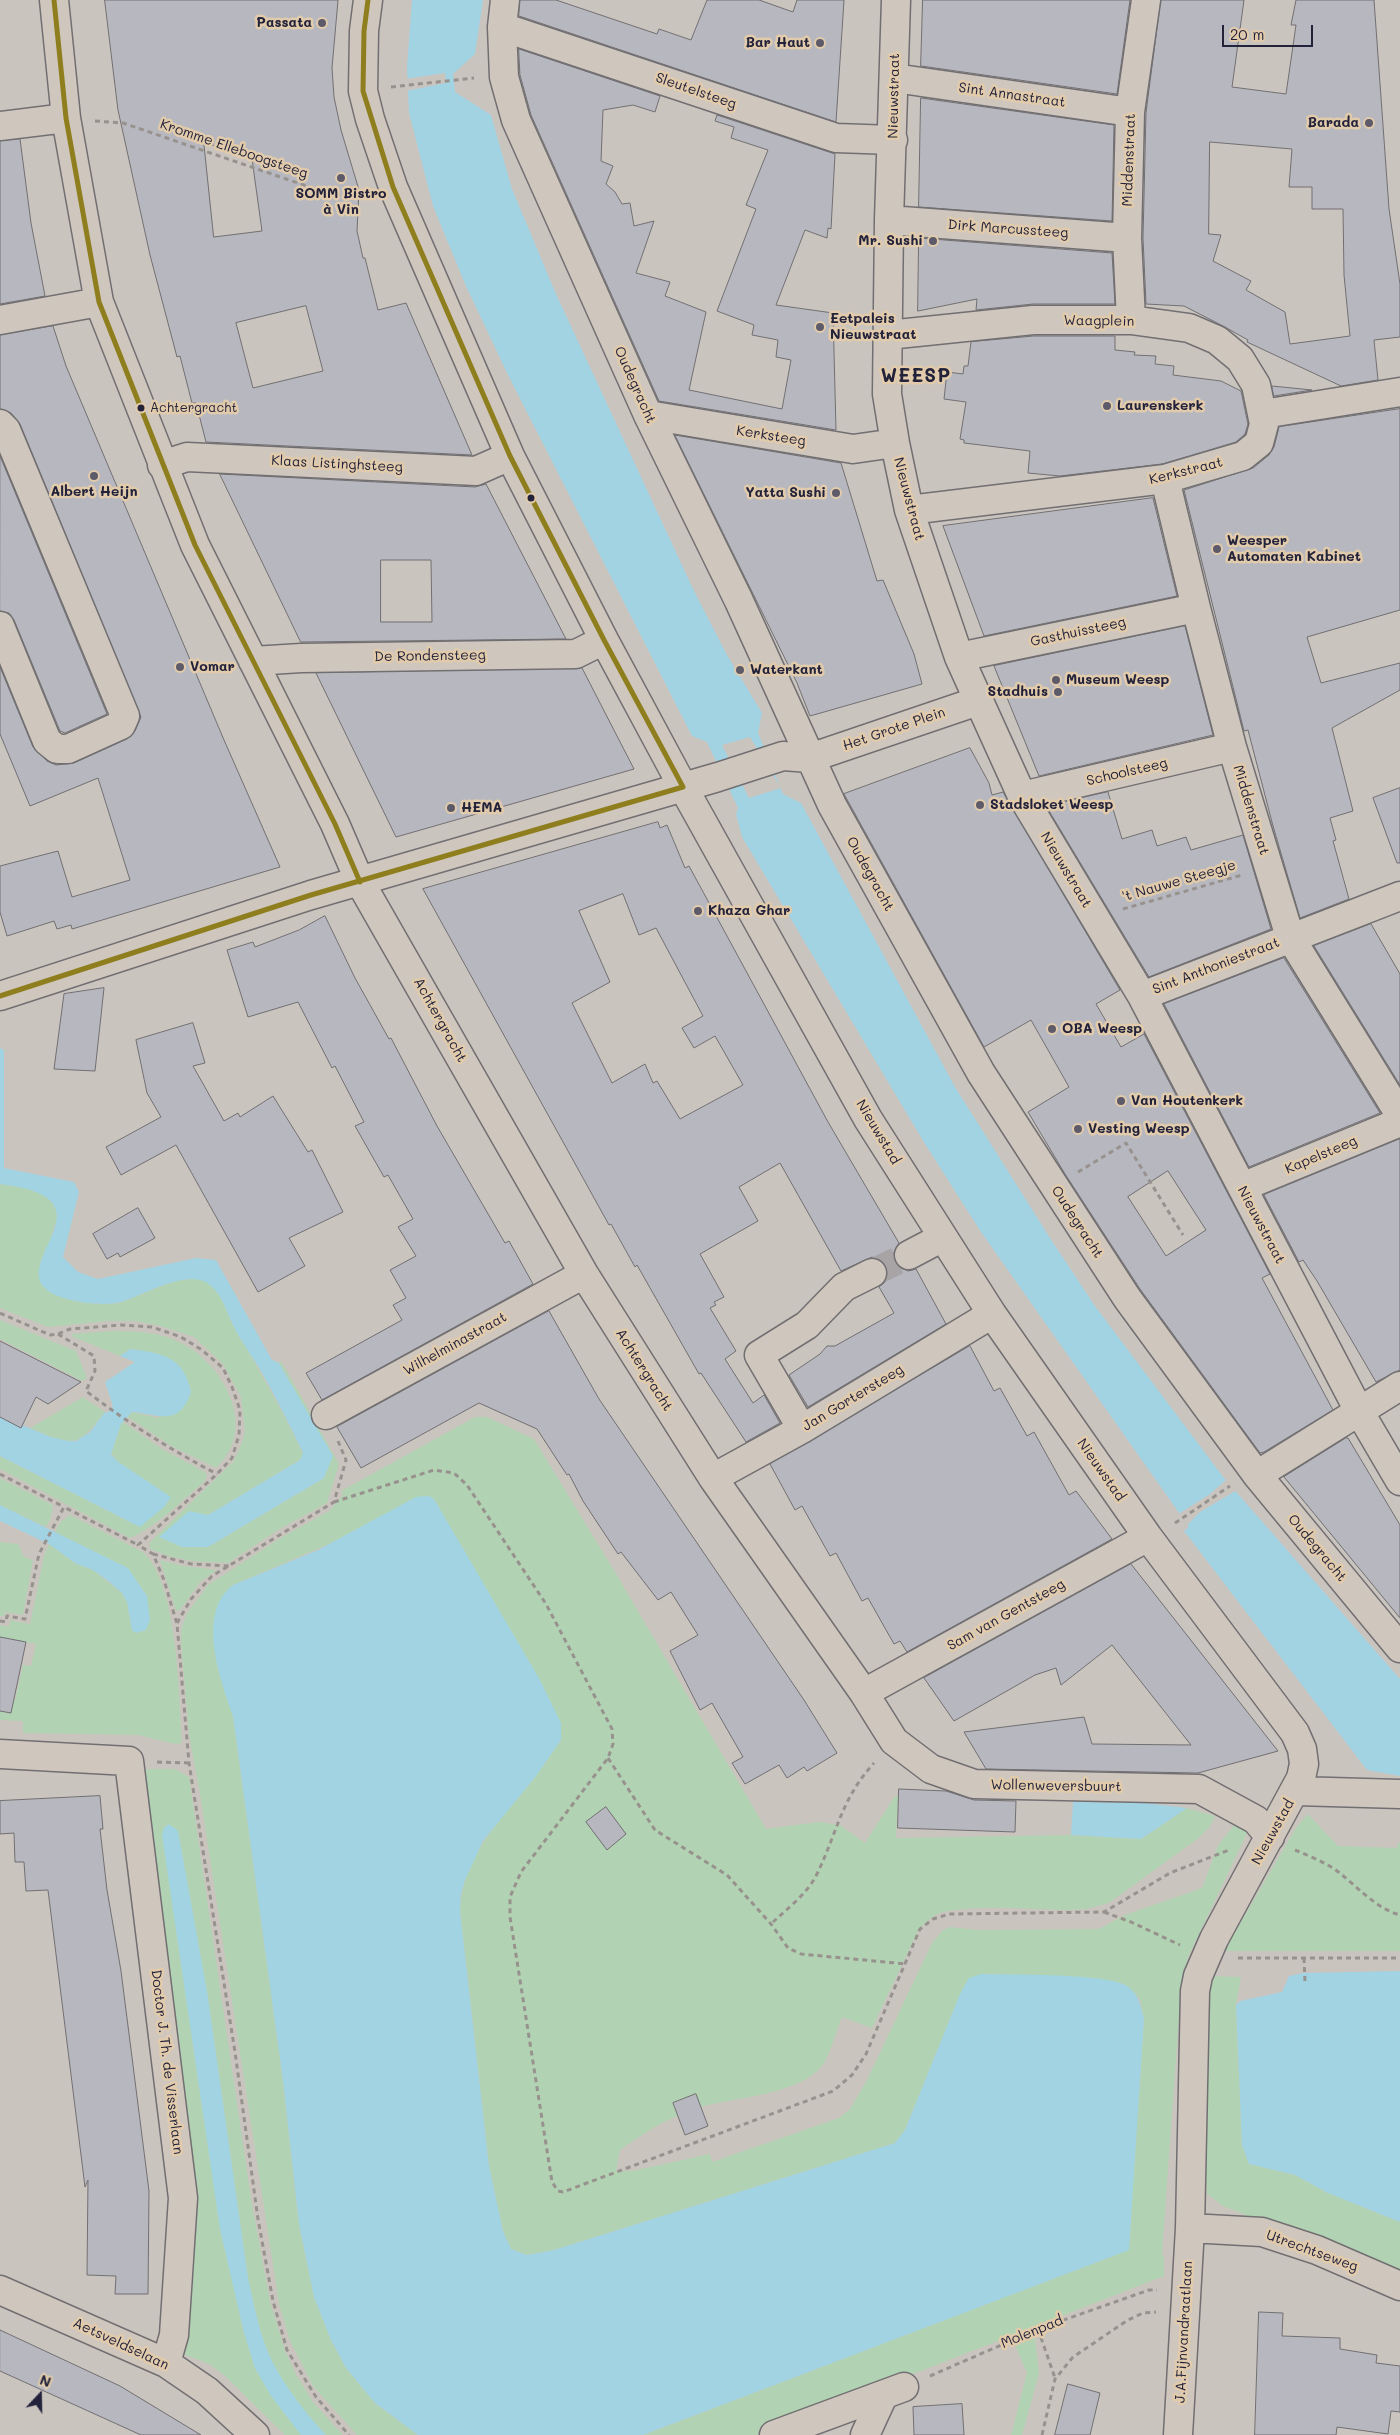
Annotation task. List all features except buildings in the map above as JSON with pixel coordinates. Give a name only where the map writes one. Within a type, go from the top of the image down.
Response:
[{"type":"street","name":"Achtergracht","points":[[54,0],[66,118],[93,302],[195,545],[335,824],[360,882],[584,1274],[713,1478],[864,1693]]},
{"type":"street","name":"Nieuwstad","points":[[368,0],[364,31],[363,91],[370,119],[393,187],[510,456],[604,640],[683,787],[868,1118],[992,1314],[1148,1537],[1295,1733],[1302,1749],[1304,1764],[1296,1791],[1214,1940],[1198,1976],[1195,1991],[1190,2228]]},
{"type":"street","name":"Oudegracht","points":[[505,0],[502,27],[504,77],[516,120],[648,415],[739,601],[832,805],[981,1073],[1246,1479],[1400,1648]]},
{"type":"street","name":"Nieuwstraat","points":[[896,0],[889,220],[888,394],[895,443],[910,510],[959,657],[1022,796],[1142,996],[1359,1411],[1400,1481]]},
{"type":"street","name":"Middenstraat","points":[[1131,320],[1127,238],[1130,112],[1146,0]]},
{"type":"street","name":"Sleutelsteeg","points":[[502,27],[836,138],[893,140]]},
{"type":"street","name":"Sint Annastraat","points":[[894,78],[1130,112]]},
{"type":"street","points":[[0,126],[66,118]]},
{"type":"street","name":"Dirk Marcussteeg","points":[[889,220],[1127,238]]},
{"type":"street","points":[[0,320],[93,302]]},
{"type":"street","name":"Waagplein","points":[[888,335],[1033,320],[1131,320],[1189,328],[1217,340],[1240,359],[1256,385],[1263,414]]},
{"type":"street","points":[[1263,414],[1400,392]]},
{"type":"street","name":"Kerkstraat","points":[[910,510],[1165,479],[1219,464],[1252,451],[1263,434],[1263,414]]},
{"type":"street","name":"Kerksteeg","points":[[648,415],[853,449],[895,443]]},
{"type":"street","points":[[0,424],[6,430],[125,716],[121,725],[68,749],[57,749],[47,742],[0,626]]},
{"type":"street","name":"Klaas Listinghsteeg","points":[[162,465],[187,457],[476,471],[510,456]]},
{"type":"street","name":"Middenstraat","points":[[1165,479],[1232,747],[1290,937],[1400,1115]]},
{"type":"street","name":"Gasthuissteeg","points":[[959,657],[1196,608]]},
{"type":"street","name":"De Rondensteeg","points":[[253,661],[301,658],[576,654],[604,640]]},
{"type":"street","name":"Het Grote Plein","points":[[810,758],[978,701]]},
{"type":"street","name":"Schoolsteeg","points":[[1022,796],[1232,747]]},
{"type":"street","points":[[0,996],[311,895],[718,777],[783,756],[810,758]]},
{"type":"street","name":"Sint Anthoniestraat","points":[[1142,996],[1290,937],[1400,896]]},
{"type":"street","name":"Kapelsteeg","points":[[1242,1188],[1400,1122]]},
{"type":"street","points":[[908,1255],[943,1237]]},
{"type":"street","points":[[802,1429],[759,1355],[807,1325],[844,1288],[872,1273]]},
{"type":"street","name":"Wilhelminastraat","points":[[326,1415],[584,1274]]},
{"type":"street","name":"Jan Gortersteeg","points":[[713,1478],[802,1429],[992,1314]]},
{"type":"street","points":[[1246,1479],[1400,1386]]},
{"type":"street","name":"Sam van Gentsteeg","points":[[864,1693],[1148,1537]]},
{"type":"street","name":"Wollenweversbuurt","points":[[864,1693],[894,1740],[931,1769],[974,1784],[1199,1789],[1256,1820],[1270,1837]]},
{"type":"street","name":"Doctor J. Th. de Visserlaan","points":[[0,1754],[129,1761],[183,2198],[174,2335],[166,2363]]},
{"type":"street","points":[[1296,1791],[1400,1794]]},
{"type":"street","name":"Utrechtseweg","points":[[1190,2228],[1262,2232],[1317,2250],[1400,2286]]},
{"type":"street","name":"J.A.Fijnvandraatlaan","points":[[1178,2435],[1190,2228]]},
{"type":"street","name":"Aetsveldselaan","points":[[0,2290],[166,2363],[207,2391],[256,2435]]},
{"type":"street","points":[[774,2435],[894,2392]]},
{"type":"street","points":[[865,2435],[894,2392]]},
{"type":"path","points":[[396,86],[462,78]]},
{"type":"path","name":"Kromme Elleboogsteeg","points":[[66,118],[123,123],[330,194],[362,197],[393,187]]},
{"type":"path","name":"'t Nauwe Steegje","points":[[1095,917],[1269,867]]},
{"type":"path","points":[[1054,1187],[1126,1143],[1183,1234]]},
{"type":"path","points":[[0,1313],[50,1335],[70,1329],[121,1325],[152,1327],[181,1337],[223,1368],[240,1410],[239,1427],[232,1458],[217,1474],[138,1545]]},
{"type":"path","points":[[58,1334],[94,1356],[95,1371],[86,1391],[173,1451],[217,1474]]},
{"type":"path","points":[[326,1415],[346,1460],[334,1502]]},
{"type":"path","points":[[177,1624],[191,1599],[212,1576],[334,1502],[434,1470],[454,1473],[467,1485],[546,1604],[612,1728],[613,1744],[608,1758],[521,1872],[510,1897],[510,1917],[543,2129],[552,2182],[558,2191],[563,2192],[834,2091],[852,2075],[866,2054],[920,1929],[933,1919],[941,1916],[949,1914],[1104,1912],[1170,1873],[1210,1855],[1270,1837],[1335,1870],[1373,1900],[1391,1912],[1400,1915]]},
{"type":"path","points":[[0,1474],[153,1554],[191,1564],[230,1566]]},
{"type":"path","points":[[1178,1522],[1246,1479]]},
{"type":"path","points":[[0,1620],[6,1622],[7,1616],[25,1619],[39,1554],[64,1507]]},
{"type":"path","points":[[153,1554],[164,1580],[177,1624],[190,1763],[235,2052],[258,2219],[273,2301],[287,2350],[316,2397],[349,2435]]},
{"type":"path","points":[[773,1922],[802,1895],[816,1876],[850,1794],[861,1777],[894,1740]]},
{"type":"path","points":[[608,1758],[655,1830],[728,1875],[771,1924],[788,1948],[811,1955],[906,1964]]},
{"type":"path","points":[[1304,1958],[1305,1983]]},
{"type":"path","points":[[1372,1958],[1400,1958]]},
{"type":"path","name":"Molenpad","points":[[894,2392],[1038,2329],[1149,2290],[1186,2301]]},
{"type":"path","points":[[1042,2435],[1055,2379],[1073,2357],[1142,2313],[1186,2301]]},
{"type":"path","points":[[1038,2329],[1055,2379]]},
{"type":"green space","points":[[0,1184],[24,1187],[39,1193],[49,1198],[56,1207],[57,1218],[41,1269],[44,1288],[81,1302],[112,1304],[176,1281],[198,1279],[212,1286],[221,1298],[303,1454],[300,1460],[208,1515],[195,1513],[208,1547],[324,1478],[332,1456],[279,1363],[281,1361],[339,1464],[327,1503],[278,1530],[228,1563],[192,1561],[168,1556],[150,1549],[150,1542],[233,1462],[245,1431],[241,1397],[223,1364],[194,1337],[157,1325],[135,1321],[107,1321],[48,1327],[0,1308]]},
{"type":"green space","points":[[0,1320],[76,1351],[87,1378],[82,1381],[0,1339]]},
{"type":"green space","points":[[110,1331],[152,1333],[177,1341],[194,1351],[209,1364],[221,1379],[230,1397],[235,1416],[235,1434],[229,1452],[216,1468],[173,1447],[126,1416],[132,1412],[159,1418],[154,1353],[130,1349],[120,1356],[71,1336],[72,1334]]},
{"type":"green space","points":[[83,1397],[105,1412],[87,1433],[80,1438],[73,1441],[65,1441],[30,1428]]},
{"type":"green space","points":[[475,1417],[487,1417],[534,1439],[615,1572],[766,1829],[818,1822],[840,1825],[865,1843],[895,1796],[898,1796],[896,1838],[1071,1835],[1141,1839],[1187,1808],[1215,1816],[1209,1828],[1196,1840],[1109,1903],[1086,1909],[1071,1910],[1004,1908],[953,1910],[934,1916],[919,1929],[872,2028],[842,2017],[824,2063],[813,2074],[781,2090],[705,2106],[662,2123],[620,2150],[616,2171],[632,2171],[710,2154],[712,2162],[839,2118],[850,2109],[867,2080],[932,1943],[942,1931],[950,1927],[978,1930],[1099,1929],[1125,1915],[1202,1888],[1218,1845],[1236,1823],[1250,1827],[1188,1957],[1181,1989],[1162,2253],[1164,2258],[1164,2276],[757,2435],[643,2435],[1128,2250],[1144,2019],[1140,1999],[1126,1986],[960,1995],[905,2130],[895,2143],[554,2250],[527,2255],[511,2249],[503,2231],[489,2166],[460,1911],[462,1891],[476,1854],[486,1838],[561,1740],[434,1499],[233,1585],[217,1664],[233,1715],[283,2081],[299,2224],[314,2297],[331,2340],[346,2368],[375,2403],[418,2435],[357,2435],[313,2386],[290,2341],[279,2304],[199,1788],[189,1735],[181,1629],[187,1613],[208,1585],[282,1537],[329,1511],[343,1495],[341,1491]]},
{"type":"green space","points":[[122,1421],[162,1449],[205,1472],[207,1477],[204,1482],[169,1513],[150,1527],[130,1538],[0,1469],[0,1456],[140,1527],[117,1461],[111,1453]]},
{"type":"green space","points":[[0,1478],[53,1505],[51,1518],[46,1527],[0,1505]]},
{"type":"green space","points":[[70,1515],[141,1551],[153,1565],[163,1586],[174,1640],[182,1743],[175,1744],[138,1735],[23,1733],[23,1721],[0,1720],[0,1698],[15,1700],[23,1665],[31,1666],[36,1644],[0,1637],[0,1625],[9,1627],[10,1620],[30,1624],[44,1556],[49,1544],[75,1563],[93,1570],[122,1593],[127,1602],[132,1630],[147,1596],[128,1569],[55,1532],[60,1522]]},
{"type":"green space","points":[[0,1542],[18,1544],[24,1557],[33,1560],[23,1615],[5,1612],[4,1616],[0,1616]]},
{"type":"green space","points":[[160,1560],[183,1566],[217,1570],[200,1582],[180,1610],[176,1611]]},
{"type":"green space","points":[[138,1769],[175,1769],[189,1777],[252,2205],[270,2301],[285,2351],[296,2374],[313,2402],[343,2435],[285,2435],[225,2376],[209,2364],[183,2354]]},
{"type":"green space","points":[[1308,1814],[1338,1846],[1397,1848],[1398,1843],[1400,1843],[1400,1951],[1224,1951],[1297,1826]]},
{"type":"green space","points":[[1213,1976],[1241,1977],[1236,2005],[1242,2144],[1249,2164],[1295,2175],[1328,2193],[1400,2222],[1400,2276],[1223,2206],[1207,2194],[1205,2143],[1209,1990]]},
{"type":"green space","points":[[1035,2337],[1039,2374],[1022,2435],[1011,2435],[1027,2373],[1015,2345]]},
{"type":"water","points":[[412,0],[483,0],[475,54],[453,74],[455,92],[491,115],[512,189],[556,294],[694,591],[727,655],[762,713],[758,733],[783,794],[801,803],[955,1087],[1095,1306],[1224,1478],[1400,1679],[1400,1776],[1367,1770],[1184,1531],[1189,1527],[981,1232],[925,1144],[742,837],[736,814],[738,808],[707,742],[692,736],[508,375],[465,284],[433,206],[409,113],[407,67]]},
{"type":"water","points":[[0,1048],[4,1050],[4,1168],[74,1182],[79,1192],[63,1257],[78,1272],[98,1279],[196,1258],[216,1260],[272,1360],[279,1363],[333,1456],[324,1478],[208,1547],[182,1547],[159,1537],[189,1511],[208,1515],[300,1460],[303,1453],[268,1383],[237,1333],[220,1297],[207,1283],[188,1279],[177,1281],[121,1302],[104,1304],[70,1300],[51,1293],[45,1288],[39,1275],[41,1261],[54,1230],[57,1215],[51,1202],[34,1191],[0,1184]]},
{"type":"water","points":[[130,1349],[152,1352],[170,1359],[183,1371],[191,1392],[186,1403],[174,1415],[159,1416],[132,1412],[121,1424],[111,1454],[117,1461],[171,1497],[164,1507],[140,1527],[0,1456],[0,1417],[21,1427],[22,1425],[51,1437],[68,1441],[76,1441],[90,1432],[105,1412],[107,1413],[113,1406],[105,1382],[135,1362],[120,1356]]},
{"type":"water","points":[[429,1496],[434,1499],[540,1680],[561,1723],[561,1740],[536,1776],[483,1841],[465,1880],[461,1894],[460,1911],[489,2166],[503,2231],[511,2249],[527,2255],[554,2250],[895,2143],[905,2130],[960,1994],[969,1978],[981,1974],[1100,1979],[1127,1986],[1137,1997],[1144,2019],[1129,2250],[643,2435],[418,2435],[375,2403],[346,2368],[331,2340],[314,2297],[299,2224],[283,2081],[233,1716],[222,1684],[214,1647],[213,1629],[216,1612],[222,1597],[233,1585],[318,1550],[416,1497]]},
{"type":"water","points":[[0,1505],[128,1568],[147,1596],[150,1620],[146,1630],[136,1633],[132,1630],[127,1602],[122,1593],[107,1580],[93,1570],[75,1563],[49,1544],[0,1521]]},
{"type":"water","points":[[1073,1802],[1143,1803],[1187,1808],[1141,1839],[1071,1835]]},
{"type":"water","points":[[169,1824],[178,1831],[207,1991],[248,2278],[257,2318],[264,2342],[275,2367],[299,2403],[326,2435],[301,2435],[271,2396],[255,2368],[244,2333],[220,2229],[162,1835],[164,1828]]},
{"type":"water","points":[[1400,1971],[1400,2222],[1328,2193],[1295,2175],[1249,2164],[1242,2145],[1236,2005],[1240,2001],[1282,1992],[1289,1976],[1303,1973]]},
{"type":"pier","points":[[445,73],[446,83],[406,91],[405,79]]},
{"type":"pier","points":[[750,737],[781,788],[749,798],[722,745]]},
{"type":"pier","points":[[1227,1479],[1237,1490],[1200,1512],[1186,1526],[1177,1515],[1210,1494]]},
{"type":"tunnel","points":[[872,1273],[909,1255]]},
{"type":"transit line","points":[[54,0],[66,118],[99,302],[195,545],[335,824],[360,882]]},
{"type":"transit line","points":[[0,996],[311,895],[683,787],[604,640],[510,456],[393,187],[363,91],[364,31],[368,0]]},
{"type":"place","name":"Passata","points":[[322,23]]},
{"type":"place","name":"Bar Haut","points":[[820,43]]},
{"type":"place","name":"Barada","points":[[1369,123]]},
{"type":"place","name":"SOMM Bistro à Vin","points":[[341,178]]},
{"type":"place","name":"Mr. Sushi","points":[[933,241]]},
{"type":"place","name":"Eetpaleis Nieuwstraat","points":[[820,327]]},
{"type":"place","name":"Laurenskerk","points":[[1107,406]]},
{"type":"place","name":"Achtergracht","points":[[141,408]]},
{"type":"place","name":"Albert Heijn","points":[[94,476]]},
{"type":"place","name":"Yatta Sushi","points":[[836,493]]},
{"type":"place","name":"Weesper Automaten Kabinet","points":[[1217,549]]},
{"type":"place","name":"Vomar","points":[[180,667]]},
{"type":"place","name":"Waterkant","points":[[740,670]]},
{"type":"place","name":"Museum Weesp","points":[[1056,680]]},
{"type":"place","name":"Stadhuis","points":[[1058,692]]},
{"type":"place","name":"Stadsloket Weesp","points":[[980,805]]},
{"type":"place","name":"HEMA","points":[[451,808]]},
{"type":"place","name":"Khaza Ghar","points":[[698,911]]},
{"type":"place","name":"OBA Weesp","points":[[1052,1029]]},
{"type":"place","name":"Van Houtenkerk","points":[[1121,1101]]},
{"type":"place","name":"Vesting Weesp","points":[[1078,1129]]},
{"type":"district","name":"WEESP","points":[[916,376]]}]
